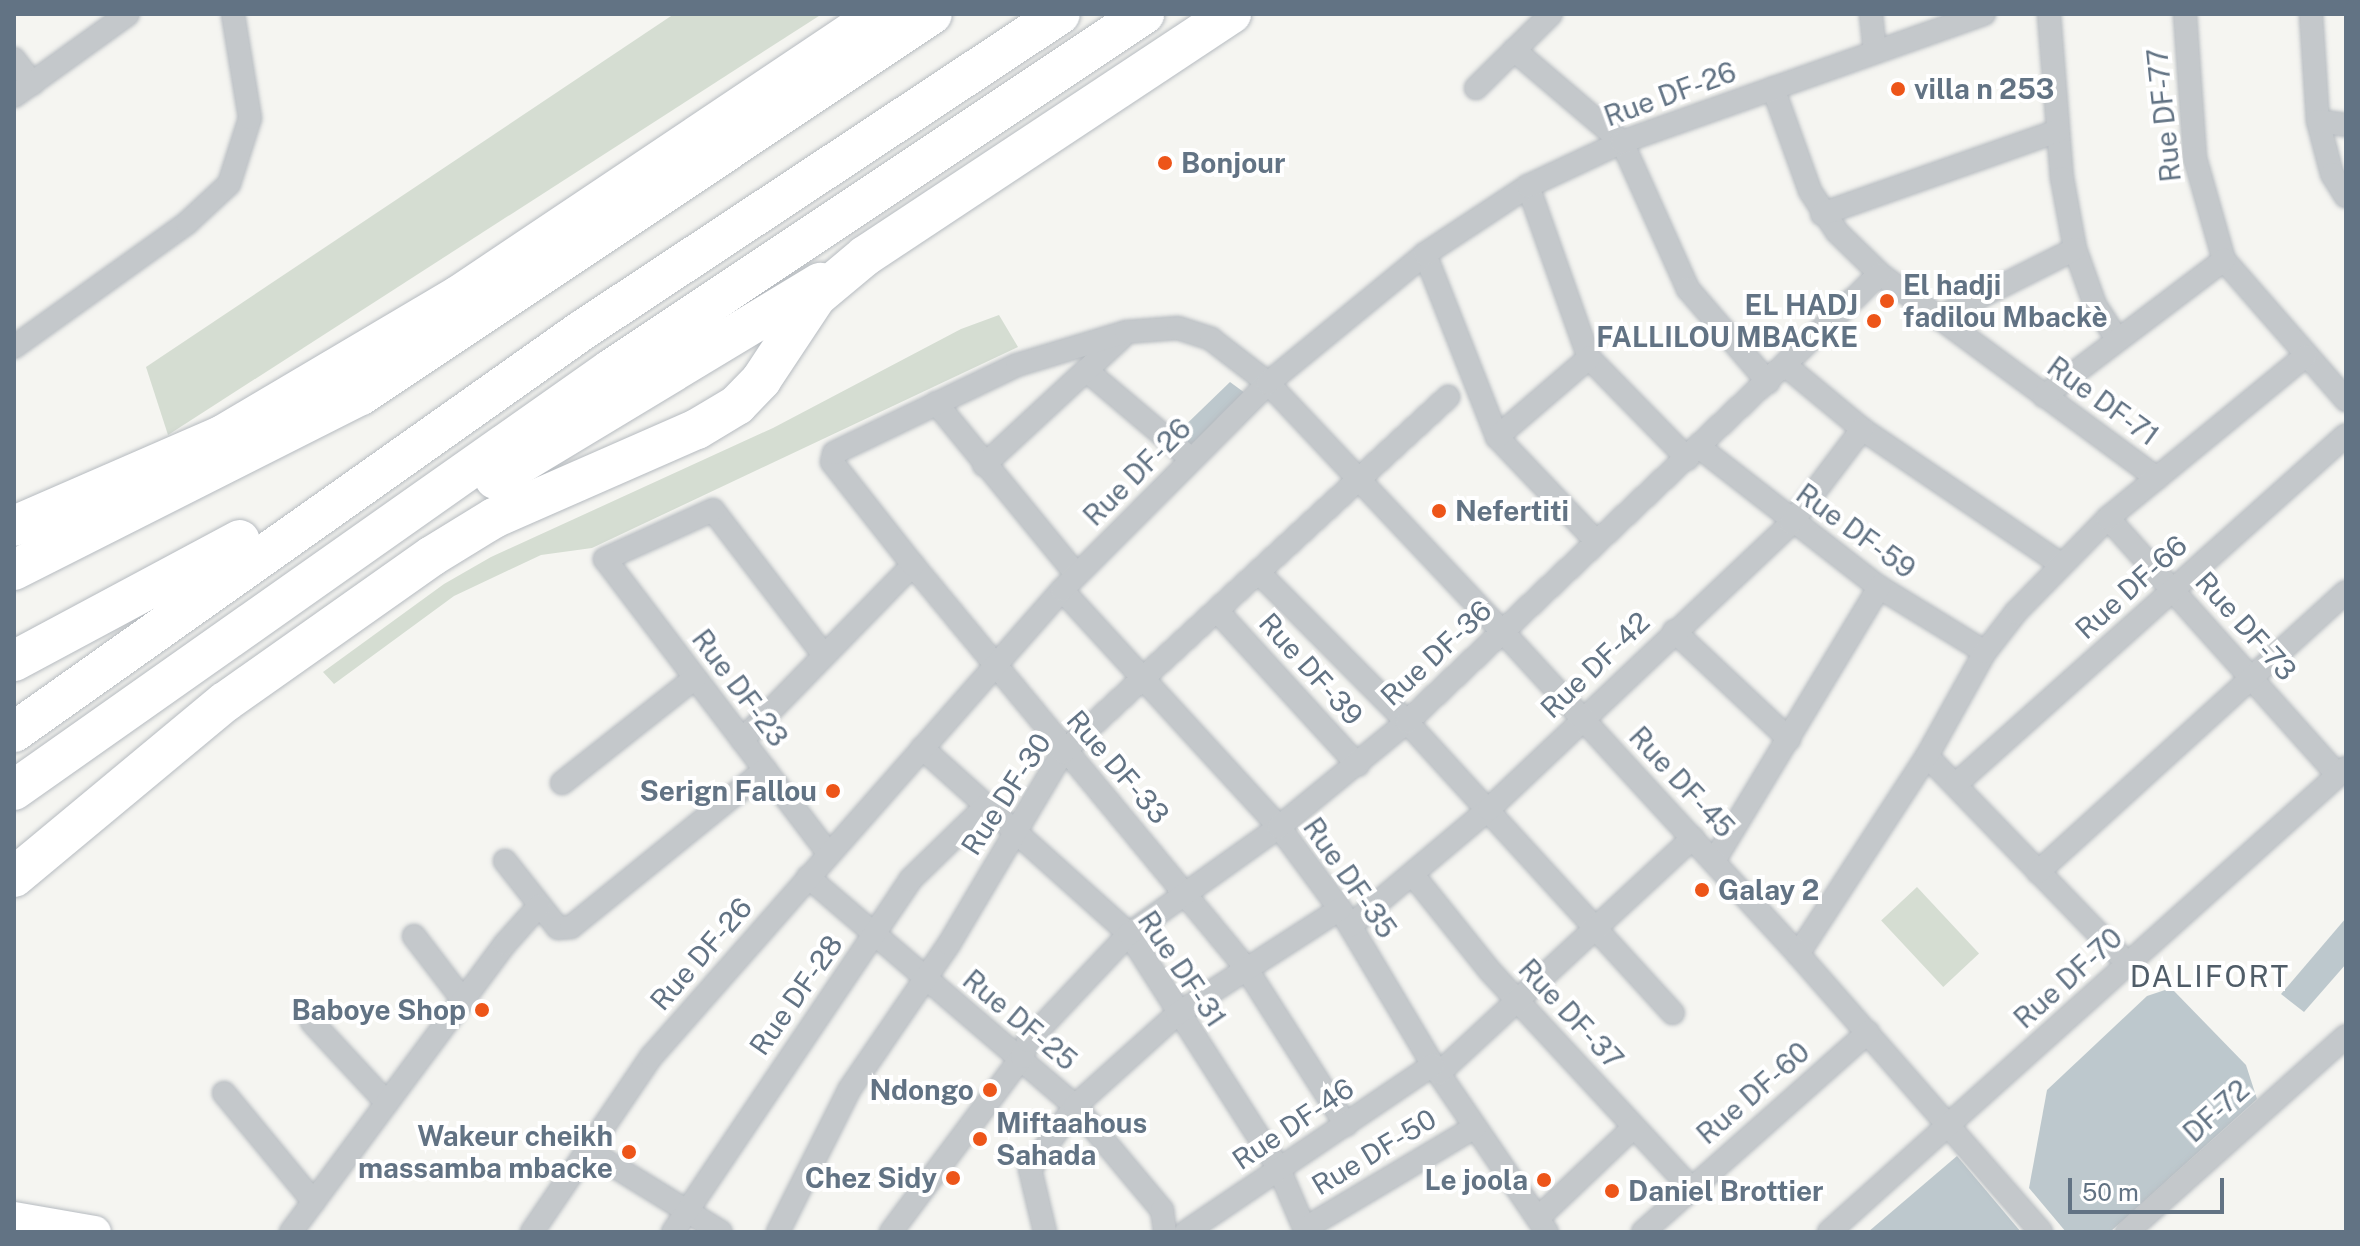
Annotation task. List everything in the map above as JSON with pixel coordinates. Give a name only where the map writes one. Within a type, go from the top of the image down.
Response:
[{"type":"highway","points":[[14,595],[879,14]]},
{"type":"highway","points":[[14,526],[361,395],[529,288],[932,14]]},
{"type":"highway","points":[[14,732],[581,331],[1060,14]]},
{"type":"highway","points":[[14,790],[216,644],[610,370],[1144,14]]},
{"type":"highway","points":[[216,644],[865,256],[1231,14]]},
{"type":"highway","points":[[14,877],[225,702],[432,556],[494,518],[697,429],[737,405],[761,380],[816,297],[865,256]]},
{"type":"highway","points":[[14,661],[209,559],[581,331]]},
{"type":"highway","points":[[14,541],[249,439]]},
{"type":"highway","points":[[14,570],[249,439]]},
{"type":"main road","points":[[14,1218],[95,1232]]},
{"type":"street","points":[[14,59],[23,90],[128,14]]},
{"type":"street","points":[[14,347],[187,223],[229,184],[250,118],[233,14]]},
{"type":"street","points":[[1476,88],[1551,14]]},
{"type":"street","points":[[1871,14],[1875,51]]},
{"type":"street","name":"Rue DF-26","points":[[532,1232],[651,1057],[1070,582],[1268,383],[1425,254],[1528,186],[1622,142],[1984,14]]},
{"type":"street","points":[[2049,14],[2058,131],[2075,249],[2095,305],[2117,339]]},
{"type":"street","name":"Rue DF-77","points":[[2185,14],[2195,158],[2224,260],[2305,356],[2344,393]]},
{"type":"street","points":[[2311,14],[2318,121],[2332,174],[2346,196]]},
{"type":"street","points":[[1514,50],[1622,142],[1688,289],[1768,382]]},
{"type":"street","name":"Rue DF-71","points":[[1773,88],[1822,214],[1880,274],[2157,478]]},
{"type":"street","points":[[2318,121],[2346,125]]},
{"type":"street","points":[[1822,214],[2058,131]]},
{"type":"street","points":[[1497,437],[1589,358],[1528,186]]},
{"type":"street","points":[[1938,318],[2075,249]]},
{"type":"street","points":[[1425,254],[1497,437],[1597,542]]},
{"type":"street","points":[[2044,396],[2224,260]]},
{"type":"street","name":"Rue DF-36","points":[[891,1232],[1022,1057],[1028,1041],[1129,934],[1279,827],[1407,722],[1880,274]]},
{"type":"street","name":"Rue DF-45","points":[[831,458],[1017,365],[1072,353],[1126,332],[1194,330],[1268,383],[1503,632],[1951,1123],[2041,1232]]},
{"type":"street","points":[[984,465],[1126,332]]},
{"type":"street","points":[[1798,954],[1927,756],[1985,652],[2061,564],[2108,518],[2305,356]]},
{"type":"street","name":"Rue DF-59","points":[[1589,358],[1693,453],[1879,587],[1985,652]]},
{"type":"street","points":[[1785,365],[1862,429],[2061,564]]},
{"type":"street","points":[[1087,371],[1191,459]]},
{"type":"street","name":"Rue DF-30","points":[[778,1232],[849,1090],[922,979],[949,944],[1063,752],[1219,613],[1448,397]]},
{"type":"street","name":"Rue DF-35","points":[[936,403],[1143,679],[1279,827],[1345,917],[1436,1069],[1542,1225]]},
{"type":"street","name":"Rue DF-42","points":[[1045,1232],[1030,1169],[1075,1106],[1177,1014],[1246,968],[1345,917],[1413,875],[1489,809],[1791,523],[1862,429]]},
{"type":"street","name":"Rue DF-66","points":[[1956,784],[2346,435]]},
{"type":"street","name":"Rue DF-33","points":[[831,458],[1063,752],[1187,893],[1246,968],[1346,1125]]},
{"type":"street","name":"Rue DF-23","points":[[823,654],[713,510],[605,559],[828,853]]},
{"type":"street","name":"Rue DF-73","points":[[2108,518],[2342,771]]},
{"type":"street","points":[[742,740],[913,565]]},
{"type":"street","points":[[1260,574],[1489,809],[1673,1013]]},
{"type":"street","points":[[1714,861],[1879,587]]},
{"type":"street","points":[[2038,872],[2346,592]]},
{"type":"street","name":"Rue DF-39","points":[[1219,613],[1358,765]]},
{"type":"street","points":[[1674,631],[1789,739]]},
{"type":"street","points":[[562,783],[695,678]]},
{"type":"street","name":"Rue DF-31","points":[[922,748],[1129,934],[1177,1014],[1279,1169],[1305,1230]]},
{"type":"street","points":[[1927,756],[2128,964]]},
{"type":"street","points":[[505,861],[558,928],[571,927],[765,770]]},
{"type":"street","name":"Rue DF-70","points":[[1829,1232],[2342,771]]},
{"type":"street","name":"Rue DF-28","points":[[673,1232],[683,1211],[910,880],[986,806]]},
{"type":"street","name":"Rue DF-46","points":[[1186,1232],[1436,1069],[1519,1001],[1693,838]]},
{"type":"street","name":"Rue DF-37","points":[[1413,875],[1519,1001],[1691,1188]]},
{"type":"street","name":"Rue DF-25","points":[[808,877],[922,979],[1022,1057],[1075,1106],[1162,1210],[1165,1232]]},
{"type":"street","points":[[291,1232],[463,1000],[539,906]]},
{"type":"street","points":[[414,936],[463,1000]]},
{"type":"street","points":[[312,1022],[387,1103]]},
{"type":"street","name":"Rue DF-60","points":[[1643,1232],[1868,1032]]},
{"type":"street","name":"DF-72","points":[[2127,1232],[2346,1036]]},
{"type":"street","points":[[224,1093],[314,1202]]},
{"type":"street","name":"Rue DF-50","points":[[1305,1230],[1475,1127]]},
{"type":"street","points":[[1542,1225],[1634,1127]]},
{"type":"street","points":[[588,1150],[721,1232]]},
{"type":"shaded area","points":[[674,14],[822,14],[168,435],[146,367]]},
{"type":"shaded area","points":[[999,315],[1018,347],[592,548],[541,555],[454,596],[334,684],[323,672],[444,584],[491,557],[773,428],[961,329]]},
{"type":"shaded area","points":[[1230,382],[1249,396],[1181,465],[1170,440]]},
{"type":"shaded area","points":[[1917,887],[1979,954],[1943,987],[1881,920]]},
{"type":"shaded area","points":[[2346,918],[2346,964],[2304,1012],[2281,994]]},
{"type":"shaded area","points":[[2165,990],[2174,991],[2246,1065],[2257,1099],[2110,1232],[2066,1232],[2029,1188],[2047,1090],[2147,996]]},
{"type":"shaded area","points":[[1957,1156],[2021,1232],[1868,1232]]},
{"type":"place","name":"villa n 253","points":[[1898,89]]},
{"type":"place","name":"Bonjour","points":[[1165,163]]},
{"type":"place","name":"El hadji fadilou Mbackè","points":[[1887,301]]},
{"type":"place","name":"EL HADJ FALLILOU MBACKE","points":[[1874,321]]},
{"type":"place","name":"Nefertiti","points":[[1439,511]]},
{"type":"place","name":"Serign Fallou","points":[[833,791]]},
{"type":"place","name":"Galay 2","points":[[1702,890]]},
{"type":"place","name":"Baboye Shop","points":[[482,1010]]},
{"type":"place","name":"Ndongo","points":[[990,1090]]},
{"type":"place","name":"Miftaahous Sahada","points":[[980,1139]]},
{"type":"place","name":"Wakeur cheikh massamba mbacke","points":[[629,1152]]},
{"type":"place","name":"Chez Sidy","points":[[953,1178]]},
{"type":"place","name":"Le joola","points":[[1544,1180]]},
{"type":"place","name":"Daniel Brottier","points":[[1612,1191]]},
{"type":"district","name":"DALIFORT","points":[[2210,976]]}]
